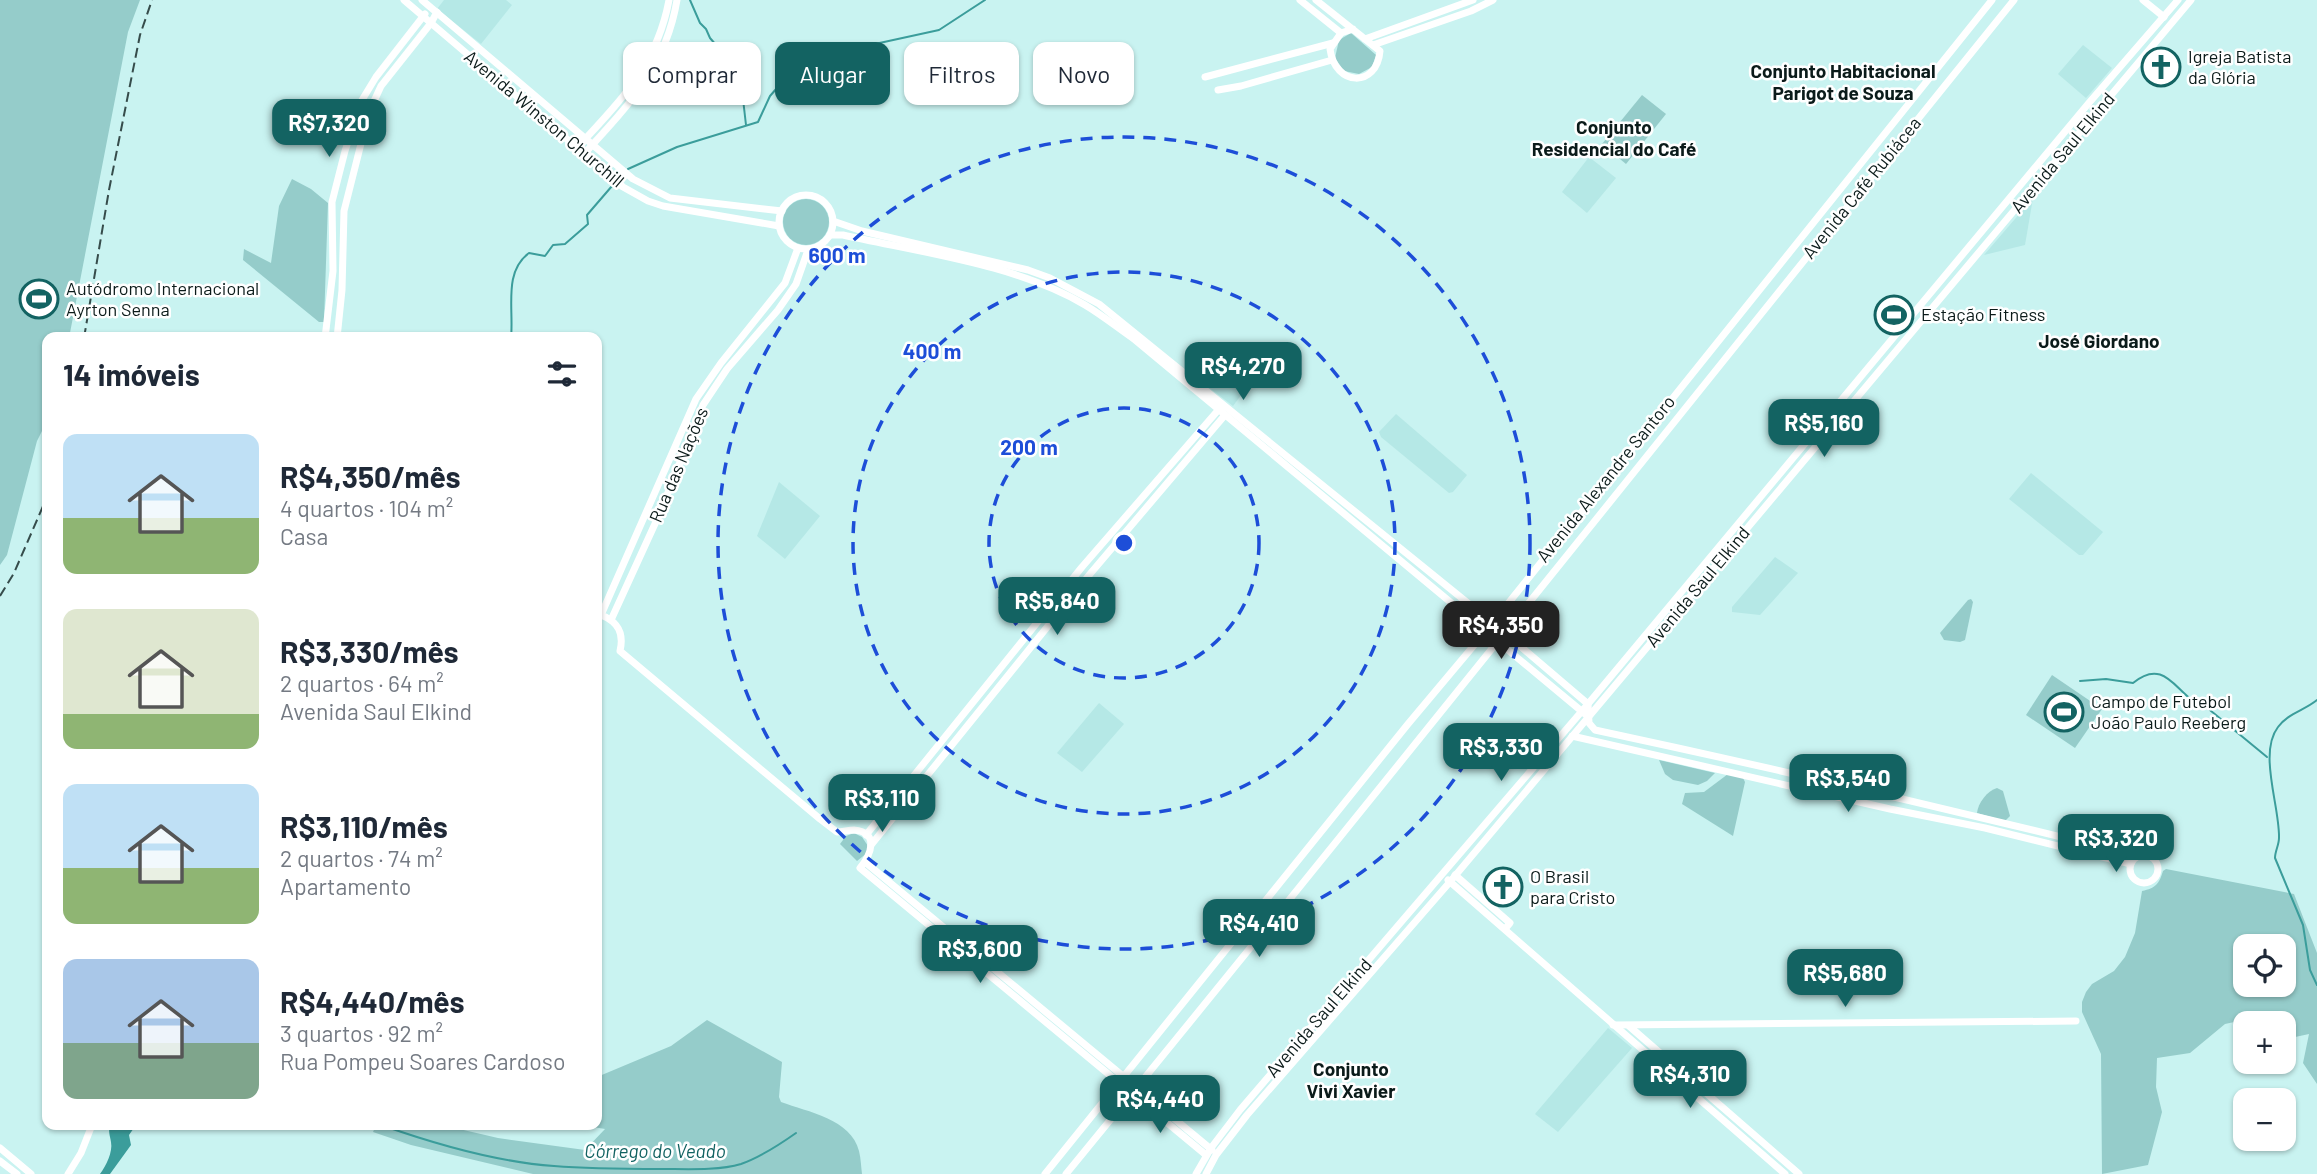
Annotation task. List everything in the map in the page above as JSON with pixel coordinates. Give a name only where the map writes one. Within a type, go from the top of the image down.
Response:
[{"type":"street","name":"Avenida Winston Churchill","points":[[404,0],[623,187],[648,201],[779,226]]},
{"type":"street","name":"Avenida Winston Churchill","points":[[422,0],[633,179],[670,198],[782,211]]},
{"type":"street","points":[[1300,0],[1341,33]]},
{"type":"street","points":[[1316,0],[1353,29],[1380,51],[1374,69],[1368,75],[1358,78],[1348,77],[1339,71],[1332,60],[1330,49],[1341,33],[1353,29]]},
{"type":"street","points":[[1365,39],[1473,0]]},
{"type":"street","points":[[1373,45],[1471,11],[1493,0]]},
{"type":"street","name":"Avenida Café Rubiácea","points":[[1724,333],[1992,0]]},
{"type":"street","name":"Avenida Café Rubiácea","points":[[1736,344],[2014,0]]},
{"type":"street","points":[[2143,0],[2164,17]]},
{"type":"street","name":"Avenida Saul Elkind","points":[[1588,704],[1742,528],[2178,0]]},
{"type":"street","name":"Avenida Saul Elkind","points":[[1196,1174],[1209,1152],[1326,1009],[1496,810],[1585,714],[2191,0]]},
{"type":"street","points":[[666,42],[673,23],[673,1]]},
{"type":"street","points":[[326,332],[332,271],[332,202],[362,100],[376,77],[423,16],[434,9]]},
{"type":"street","points":[[338,332],[342,290],[344,211],[369,112],[381,86],[432,23],[434,9]]},
{"type":"street","points":[[1205,77],[1333,43]]},
{"type":"street","points":[[1272,60],[1277,76]]},
{"type":"street","points":[[1218,90],[1332,60]]},
{"type":"street","points":[[577,148],[623,99]]},
{"type":"street","points":[[584,154],[623,104]]},
{"type":"street","points":[[811,195],[827,204],[834,221],[830,235],[821,245],[808,250],[798,248],[784,239],[779,226],[782,211],[794,198],[811,195]]},
{"type":"street","points":[[834,221],[862,231],[1028,270],[1050,278],[1099,304],[1585,714],[1595,730],[1930,807],[1989,818],[2154,859],[2158,871],[2154,879],[2146,883],[2137,881],[2131,874],[2131,864],[2138,856]]},
{"type":"street","points":[[830,235],[842,234],[1003,272],[1044,285],[1085,305],[1128,335],[1218,409],[1228,412],[1492,622],[1588,704],[1585,714]]},
{"type":"street","name":"Rua das Nações","points":[[602,613],[696,399],[785,283],[798,248]]},
{"type":"street","name":"Rua das Nações","points":[[602,616],[611,620],[618,606],[676,476],[703,405],[727,369],[778,310],[796,284],[808,250]]},
{"type":"street","name":"Avenida Alexandre Santoro","points":[[1045,1174],[1724,333]]},
{"type":"street","name":"Avenida Alexandre Santoro","points":[[1066,1174],[1506,634],[1736,344]]},
{"type":"street","points":[[866,835],[951,733],[1082,567],[1218,409]]},
{"type":"street","points":[[871,845],[1090,574],[1228,412]]},
{"type":"street","points":[[608,601],[618,606]]},
{"type":"street","points":[[611,620],[621,632],[620,651],[837,832],[855,830],[866,835],[871,845],[871,853],[862,865],[1213,1154],[1207,1172]]},
{"type":"street","name":"Avenida Saul Elkind","points":[[1207,1172],[1216,1155],[1247,1115],[1449,883],[1572,736],[1585,714]]},
{"type":"street","points":[[1572,736],[1890,809],[1985,828],[2131,864]]},
{"type":"street","points":[[1525,778],[1519,789],[1525,791]]},
{"type":"street","points":[[1496,810],[1504,816]]},
{"type":"street","points":[[1444,873],[1455,875],[1510,922],[1505,929]]},
{"type":"street","points":[[1444,873],[1449,883],[1785,1174]]},
{"type":"street","points":[[1613,1025],[2076,1021]]},
{"type":"street","points":[[1643,1038],[1645,1025]]},
{"type":"street","points":[[1629,1026],[1798,1174]]},
{"type":"street","points":[[68,1174],[81,1153],[90,1130]]},
{"type":"street","points":[[0,1148],[31,1174]]},
{"type":"street","points":[[0,1161],[17,1174]]},
{"type":"shaded area","name":"Autódromo Internacional Ayrton Senna","points":[[0,0],[140,0],[128,32],[70,332],[42,332],[42,431],[7,555],[0,565]]},
{"type":"shaded area","points":[[444,0],[506,0],[512,5],[481,44],[437,9]]},
{"type":"shaded area","points":[[1351,33],[1376,55],[1372,67],[1359,74],[1344,71],[1335,58],[1339,40]]},
{"type":"shaded area","points":[[2083,45],[2112,68],[2086,98],[2058,74]]},
{"type":"shaded area","points":[[1642,95],[1666,114],[1626,164],[1602,144]]},
{"type":"shaded area","points":[[1589,157],[1616,178],[1587,213],[1562,192]]},
{"type":"shaded area","points":[[292,179],[311,189],[328,203],[324,322],[319,322],[243,260],[244,249],[271,263],[279,206]]},
{"type":"shaded area","points":[[2033,198],[2025,245],[1984,255]]},
{"type":"shaded area","points":[[806,199],[822,206],[829,222],[822,238],[806,245],[790,238],[783,222],[790,206]]},
{"type":"shaded area","points":[[1208,351],[1250,383],[1233,406],[1191,374]]},
{"type":"shaded area","points":[[1396,414],[1467,475],[1453,492],[1449,493],[1381,437],[1379,432]]},
{"type":"shaded area","points":[[2031,473],[2103,532],[2083,555],[2079,555],[2009,499]]},
{"type":"shaded area","points":[[779,482],[820,516],[785,559],[757,536]]},
{"type":"shaded area","points":[[1775,557],[1798,573],[1760,615],[1732,612],[1732,607]]},
{"type":"shaded area","points":[[1968,600],[1973,602],[1965,640],[1944,640],[1940,633]]},
{"type":"shaded area","name":"Campo de Futebol João Paulo Reeberg","points":[[2052,675],[2102,709],[2075,748],[2026,715]]},
{"type":"shaded area","points":[[1099,703],[1124,724],[1082,772],[1057,753]]},
{"type":"shaded area","points":[[1659,760],[1715,773],[1698,785],[1673,780],[1665,774]]},
{"type":"shaded area","points":[[1728,774],[1743,778],[1745,782],[1733,836],[1682,804],[1685,793],[1704,792]]},
{"type":"shaded area","points":[[1997,788],[2003,791],[2010,816],[2005,821],[1977,813],[1984,798]]},
{"type":"shaded area","points":[[854,833],[862,837],[868,846],[867,853],[857,861],[840,844],[846,836]]},
{"type":"shaded area","points":[[2166,869],[2294,894],[2317,953],[2317,1084],[2303,1063],[2309,1034],[2296,1037],[2296,1011],[2233,1011],[2233,1022],[2225,1024],[2190,1053],[2157,1058],[2156,1087],[2162,1112],[2148,1165],[2102,1174],[2101,1054],[2082,1012],[2082,1002],[2092,984],[2114,971],[2125,957],[2135,933],[2142,891],[2156,885]]},
{"type":"shaded area","points":[[707,1020],[782,1062],[779,1097],[781,1102],[827,1118],[847,1131],[859,1151],[862,1174],[533,1174],[411,1145],[373,1132],[464,1130],[498,1138],[585,1150],[605,1129],[602,1128],[602,1075],[671,1046]]},
{"type":"shaded area","points":[[1608,1028],[1632,1048],[1558,1132],[1535,1114]]},
{"type":"shaded area","points":[[132,1130],[129,1135],[131,1145],[110,1174],[100,1174],[111,1150],[109,1132]]},
{"type":"waterway","points":[[690,0],[710,38],[740,73],[746,125]]},
{"type":"waterway","points":[[628,169],[677,147],[758,122],[770,96],[777,88],[807,84],[827,74],[835,56],[852,49],[939,30],[985,0]]},
{"type":"waterway","points":[[511,332],[511,292],[521,261],[529,253],[545,256],[553,245],[565,244],[588,224],[587,215],[612,186]]},
{"type":"waterway","points":[[2080,681],[2106,679],[2133,683],[2145,675],[2164,676],[2267,757]]},
{"type":"waterway","points":[[2317,700],[2278,727],[2272,738],[2270,751],[2279,841],[2275,858],[2303,925],[2310,970],[2317,985]]},
{"type":"waterway","name":"Córrego do Veado","points":[[396,1130],[489,1157],[533,1164],[608,1169],[722,1168],[741,1164],[763,1154],[796,1133]]},
{"type":"railway","points":[[85,332],[109,190],[140,35],[152,0]]},
{"type":"railway","points":[[0,596],[14,573],[42,509]]},
{"type":"place","name":"Igreja Batista da Glória","points":[[2161,67]]},
{"type":"place","name":"Autódromo Internacional Ayrton Senna","points":[[39,299]]},
{"type":"place","name":"Estação Fitness","points":[[1894,315]]},
{"type":"place","name":"Campo de Futebol João Paulo Reeberg","points":[[2064,712]]},
{"type":"place","name":"O Brasil para Cristo","points":[[1503,887]]},
{"type":"district","name":"Conjunto Habitacional Parigot de Souza","points":[[1843,82]]},
{"type":"district","name":"Conjunto Residencial do Café","points":[[1614,138]]},
{"type":"district","name":"José Giordano","points":[[2099,341]]},
{"type":"district","name":"Conjunto Vivi Xavier","points":[[1351,1080]]}]
